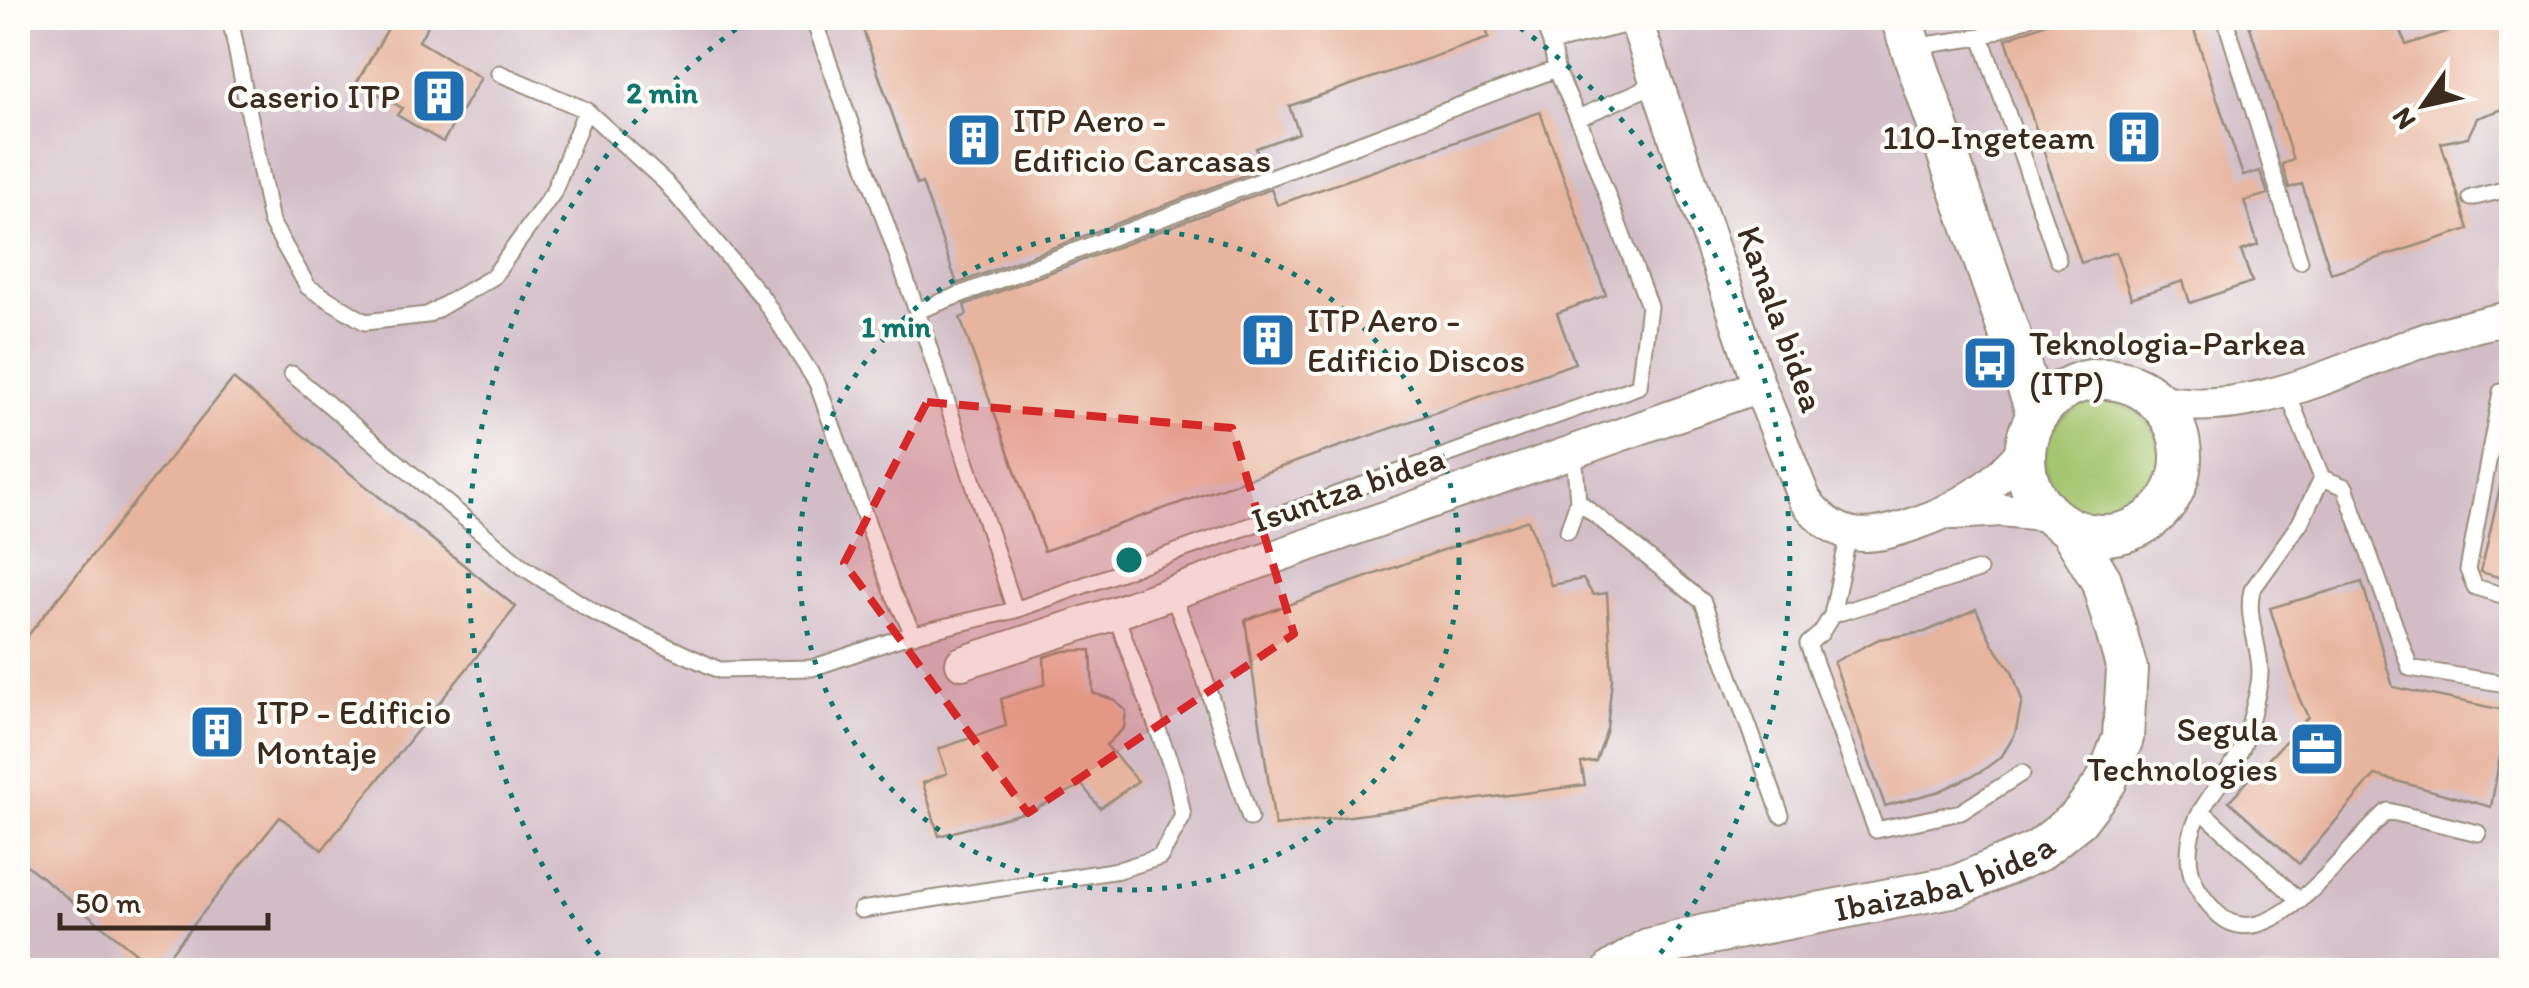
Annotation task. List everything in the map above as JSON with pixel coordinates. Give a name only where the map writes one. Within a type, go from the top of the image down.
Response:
[{"type":"street","name":"Kanala bidea","points":[[1636,20],[1759,386],[1806,500],[1832,526],[1849,534]]},
{"type":"street","points":[[1907,32],[1991,273],[2031,431],[2026,472],[2034,496],[2060,522]]},
{"type":"street","points":[[1849,534],[1881,536],[1943,514],[1993,482],[2056,394],[2080,382],[2106,379],[2133,385],[2156,400],[2187,406],[2227,405],[2286,390],[2439,335],[2512,317]]},
{"type":"street","name":"Isuntza bidea","points":[[962,663],[1759,386]]},
{"type":"street","points":[[1943,514],[2002,510],[2060,522],[2096,536],[2122,534],[2146,523],[2163,508],[2176,488],[2181,465],[2175,430],[2156,400]]},
{"type":"street","name":"Ibaizabal bidea","points":[[1614,970],[1648,950],[1704,935],[1956,886],[2038,851],[2078,819],[2106,782],[2123,738],[2127,669],[2101,580],[2060,522]]},
{"type":"street","name":"Ibaizabal bidea","points":[[2120,637],[2122,590],[2146,523]]},
{"type":"lane","points":[[230,18],[271,222],[308,287],[365,322],[427,315],[493,277],[554,193],[586,110]]},
{"type":"lane","points":[[813,18],[917,310],[1014,610]]},
{"type":"lane","points":[[292,374],[523,567],[597,614],[719,670],[812,668],[914,634],[1014,610],[1639,386],[1649,306],[1556,69],[1542,18]]},
{"type":"lane","points":[[1907,32],[1981,36],[2026,18]]},
{"type":"lane","points":[[2226,18],[2300,261]]},
{"type":"lane","points":[[1551,44],[1636,20]]},
{"type":"lane","points":[[1981,36],[2058,260]]},
{"type":"lane","points":[[917,310],[1556,69]]},
{"type":"lane","points":[[500,73],[586,110],[665,182],[762,297],[817,383],[891,588],[914,634]]},
{"type":"lane","points":[[1578,118],[1656,84]]},
{"type":"lane","points":[[2471,198],[2512,188]]},
{"type":"lane","points":[[2286,390],[2322,478],[2345,487],[2410,668],[2506,684]]},
{"type":"lane","points":[[2512,391],[2502,392],[2468,570],[2475,588],[2512,598]]},
{"type":"lane","points":[[1568,531],[1578,501],[1574,453]]},
{"type":"lane","points":[[2322,478],[2300,523],[2252,590],[2260,674],[2246,740],[2202,810],[2190,839],[2189,867],[2202,897],[2223,920],[2250,927],[2278,916],[2333,870],[2367,828],[2388,811],[2478,833]]},
{"type":"lane","points":[[1578,501],[1703,602],[1781,815]]},
{"type":"lane","points":[[1849,534],[1832,615],[1821,633],[1808,644],[1876,830],[1961,812],[2022,773]]},
{"type":"lane","points":[[1832,615],[1979,570]]},
{"type":"lane","points":[[1172,593],[1250,818]]},
{"type":"lane","points":[[861,910],[1119,870],[1160,857],[1183,816],[1175,776],[1115,613]]},
{"type":"lane","points":[[2202,810],[2300,901]]},
{"type":"highlighted area","points":[[927,402],[1232,428],[1294,634],[1028,813],[844,563]]},
{"type":"shaded area","points":[[18,18],[1935,18],[1938,24],[1952,18],[2511,18],[2511,970],[1511,970],[1508,964],[1259,970],[18,970]]},
{"type":"green space","points":[[2103,401],[2136,411],[2152,427],[2162,460],[2152,493],[2136,509],[2103,519],[2070,509],[2054,493],[2044,460],[2054,427],[2070,411]]},
{"type":"building","points":[[394,18],[432,18],[419,41],[481,78],[443,142],[397,115],[402,108],[357,82]]},
{"type":"building","name":"ITP Aero - Edificio Carcasas","points":[[859,18],[1482,18],[1489,38],[1289,106],[1299,133],[1256,148],[1263,168],[957,284],[922,183],[917,185]]},
{"type":"building","name":"110-Ingeteam","points":[[2058,18],[2190,18],[2243,176],[2260,171],[2268,194],[2244,201],[2258,245],[2241,251],[2252,282],[2190,303],[2183,281],[2131,298],[2116,252],[2081,263],[2006,39]]},
{"type":"building","points":[[2247,18],[2397,18],[2406,45],[2487,18],[2512,18],[2512,106],[2477,118],[2468,137],[2441,143],[2469,229],[2331,273],[2302,184],[2289,188],[2282,164],[2293,160]]},
{"type":"building","name":"ITP Aero - Edificio Discos","points":[[1540,112],[1606,295],[1557,313],[1575,363],[1044,551],[960,318],[967,315],[964,305],[1271,189],[1277,205]]},
{"type":"building","name":"ITP - Edificio Montaje","points":[[233,379],[516,607],[322,850],[280,817],[157,970],[18,858],[18,648]]},
{"type":"building","points":[[2502,478],[2512,479],[2512,581],[2481,572]]},
{"type":"building","points":[[1528,520],[1551,585],[1583,579],[1593,595],[1607,593],[1612,679],[1607,729],[1596,761],[1581,763],[1585,785],[1275,826],[1245,620]]},
{"type":"building","points":[[2362,582],[2393,687],[2508,711],[2491,807],[2375,775],[2299,864],[2229,801],[2308,717],[2270,608]]},
{"type":"building","points":[[1976,609],[1993,645],[2012,671],[2022,701],[2015,734],[2002,756],[1982,771],[1940,791],[1885,806],[1834,662],[1879,639],[1925,632]]},
{"type":"building","points":[[1091,650],[1093,693],[1115,700],[1126,711],[1124,728],[1106,745],[1138,781],[1100,808],[1082,785],[1033,810],[939,836],[923,783],[947,773],[938,749],[1006,726],[1001,699],[1045,684],[1044,657]]},
{"type":"place","name":"Caserio ITP","points":[[439,96]]},
{"type":"place","name":"110-Ingeteam","points":[[2134,137]]},
{"type":"place","name":"ITP Aero - Edificio Carcasas","points":[[974,140]]},
{"type":"place","name":"ITP Aero - Edificio Discos","points":[[1268,340]]},
{"type":"place","name":"Teknologia-Parkea (ITP)","points":[[1990,363]]},
{"type":"place","name":"ITP - Edificio Montaje","points":[[217,732]]},
{"type":"place","name":"Segula Technologies","points":[[2317,749]]}]
